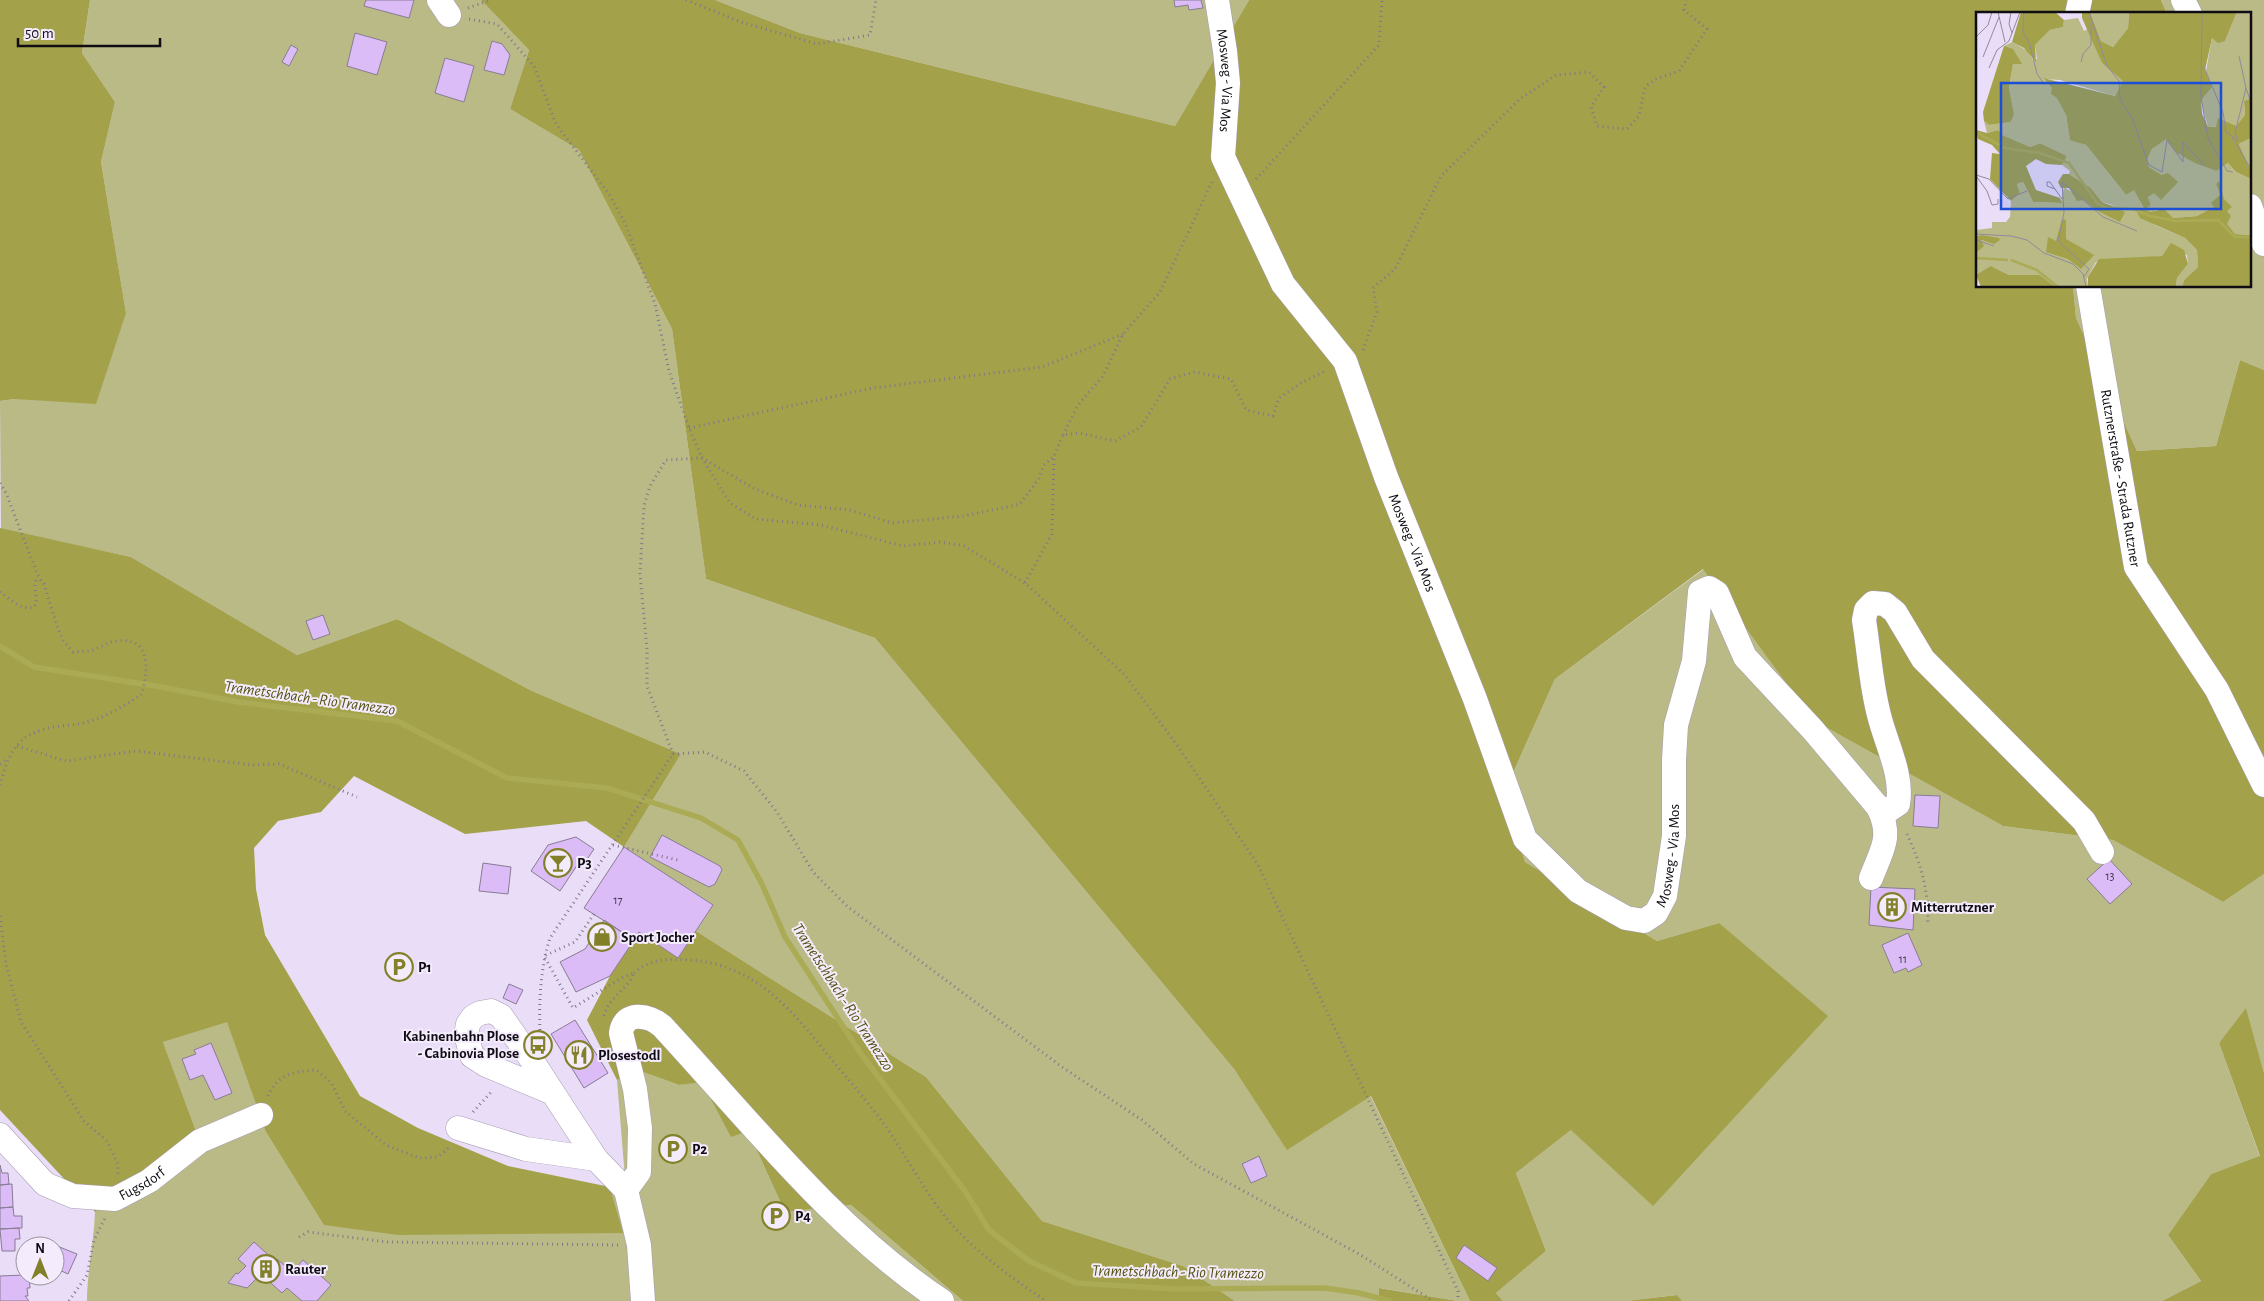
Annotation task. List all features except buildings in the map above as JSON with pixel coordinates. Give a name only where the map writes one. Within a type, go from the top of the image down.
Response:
[{"type":"street","name":"Mosweg - Via Mos","points":[[1216,0],[1225,51],[1228,83],[1223,157],[1283,284],[1345,361],[1386,477],[1475,699],[1525,839],[1578,892],[1626,918],[1644,921],[1656,913],[1665,896],[1674,836],[1676,725],[1694,661],[1700,592],[1709,588],[1716,593],[1745,657],[1886,806]]},
{"type":"street","points":[[2183,0],[2189,12]]},
{"type":"street","points":[[2252,211],[2264,244]]},
{"type":"street","name":"Rutznerstraße - Strada Rutzner","points":[[2088,288],[2136,567],[2217,690],[2264,786]]},
{"type":"street","points":[[1871,878],[1887,838],[1886,806],[1898,804],[1900,792],[1894,761],[1878,714],[1864,620],[1866,610],[1873,603],[1885,604],[1895,612],[1923,658],[2084,821],[2102,852]]},
{"type":"street","points":[[553,1093],[486,1065],[472,1056],[466,1035],[468,1024],[472,1017],[491,1011],[501,1016],[535,1065],[596,1159],[626,1190],[639,1245],[643,1301]]},
{"type":"street","points":[[626,1190],[639,1172],[640,1128],[635,1089],[622,1042],[622,1026],[626,1021],[634,1017],[654,1019],[781,1157],[862,1239],[908,1278],[942,1301]]},
{"type":"street","name":"Fugsdorf","points":[[0,1135],[44,1184],[73,1196],[115,1199],[149,1181],[200,1141],[261,1115]]},
{"type":"street","points":[[458,1128],[526,1149],[596,1159]]},
{"type":"path","points":[[686,0],[741,22],[817,44],[870,35],[876,0]]},
{"type":"path","points":[[1240,196],[1379,45],[1382,0]]},
{"type":"path","points":[[1062,435],[1079,433],[1115,441],[1141,426],[1170,379],[1195,372],[1231,379],[1246,410],[1273,416],[1280,398],[1301,383],[1345,361],[1364,349],[1377,312],[1373,288],[1395,269],[1441,176],[1520,99],[1556,75],[1589,72],[1604,87],[1591,108],[1597,126],[1627,129],[1640,116],[1645,87],[1656,79],[1679,71],[1707,29],[1684,10],[1686,0]]},
{"type":"path","points":[[444,8],[497,24],[534,66],[556,124],[609,194],[624,223],[655,304],[669,371],[689,428],[702,458],[730,503],[756,519],[821,525],[903,546],[941,542],[964,546],[1025,583],[1124,674],[1177,745],[1258,865],[1458,1291],[1458,1301]]},
{"type":"path","points":[[1025,583],[1052,534],[1054,456],[1062,435],[1078,405],[1103,376],[1123,334],[1160,292],[1223,157]]},
{"type":"path","points":[[689,428],[873,388],[1042,367],[1123,334]]},
{"type":"path","points":[[673,754],[647,686],[647,649],[640,574],[644,506],[650,486],[666,460],[702,458],[755,489],[798,505],[850,510],[892,522],[964,516],[1020,504],[1038,480],[1044,465],[1054,456]]},
{"type":"path","points":[[0,483],[6,493],[39,578],[47,591],[64,640],[73,652],[91,651],[109,643],[124,640],[134,643],[147,660],[147,673],[142,694],[118,710],[84,723],[44,729],[22,739],[7,759],[0,785]]},
{"type":"path","points":[[0,592],[20,606],[34,607],[37,601],[34,586],[39,578]]},
{"type":"path","points":[[16,746],[66,761],[136,751],[252,765],[279,764],[358,797]]},
{"type":"path","points":[[673,754],[705,752],[744,771],[777,812],[813,872],[848,907],[1062,1067],[1142,1120],[1194,1164],[1359,1254],[1433,1301]]},
{"type":"path","points":[[535,1065],[541,1052],[539,1010],[544,956],[550,938],[673,754]]},
{"type":"path","points":[[0,764],[7,759]]},
{"type":"path","points":[[1886,806],[1917,856],[1928,894],[1928,924]]},
{"type":"path","points":[[613,845],[678,860]]},
{"type":"path","points":[[544,956],[576,942],[594,914]]},
{"type":"path","points":[[0,916],[6,964],[21,1022],[84,1121],[107,1141],[118,1164],[115,1199],[94,1240],[87,1275],[69,1301]]},
{"type":"path","points":[[544,956],[573,1008],[652,961],[664,959],[696,961],[728,968],[771,992],[794,1014],[857,1090],[891,1135],[923,1186],[952,1225],[1000,1270],[1046,1301]]},
{"type":"path","points":[[622,1042],[611,1041],[604,1016],[609,1002],[630,984],[634,973]]},
{"type":"path","points":[[261,1115],[272,1086],[294,1071],[316,1070],[331,1082],[345,1111],[386,1145],[419,1158],[437,1157],[447,1150],[458,1128]]},
{"type":"path","points":[[299,1237],[308,1232],[388,1242],[639,1245]]},
{"type":"green space","points":[[90,0],[481,0],[529,50],[510,109],[579,150],[672,329],[706,579],[875,638],[1234,1069],[1287,1149],[1370,1095],[1470,1301],[1458,1301],[1380,1288],[1379,1301],[1235,1301],[1183,1266],[1042,1221],[926,1077],[696,931],[713,905],[624,847],[681,754],[532,691],[397,619],[297,655],[131,557],[1,529],[0,401],[15,399],[126,313],[101,162],[115,102],[82,53]]},
{"type":"green space","points":[[715,0],[1249,0],[1175,126],[800,33]]},
{"type":"green space","points":[[2161,0],[2264,0],[2264,370],[2240,360],[2216,446],[2137,451],[2076,318],[2073,288],[2252,288],[2252,12],[2166,12]]},
{"type":"green space","points":[[1704,569],[1813,720],[2003,826],[2113,840],[2223,902],[2264,874],[2264,1073],[2246,1009],[2219,1043],[2260,1157],[2211,1174],[2168,1235],[2201,1281],[2162,1301],[1682,1301],[1676,1295],[1626,1301],[1503,1301],[1496,1293],[1546,1251],[1516,1173],[1571,1130],[1719,923],[1657,941],[1525,862],[1504,793],[1555,679]]},
{"type":"green space","points":[[227,1021],[265,1130],[622,1232],[610,1187],[626,1190],[617,1080],[643,1072],[679,1085],[702,1081],[748,1131],[785,1212],[851,1205],[963,1301],[87,1301],[95,1212],[196,1131],[163,1042]]},
{"type":"shaded area","points":[[0,0],[90,0],[82,53],[115,102],[101,162],[126,313],[96,404],[15,399],[0,401]]},
{"type":"shaded area","points":[[481,0],[715,0],[800,33],[1175,126],[1249,0],[2161,0],[2166,12],[1976,12],[1976,288],[2073,288],[2076,318],[2137,451],[2216,446],[2240,360],[2264,370],[2264,874],[2223,902],[2113,840],[2003,826],[1813,720],[1703,569],[1555,679],[1504,793],[1525,862],[1657,941],[1719,923],[1828,1016],[1653,1206],[1571,1130],[1516,1173],[1546,1251],[1496,1293],[1503,1301],[1470,1301],[1371,1096],[1287,1150],[1234,1069],[875,638],[706,579],[672,329],[579,150],[510,109],[529,50]]},
{"type":"shaded area","points":[[0,528],[131,557],[297,655],[397,619],[532,691],[681,754],[624,847],[586,821],[465,834],[354,776],[321,812],[278,821],[254,848],[256,889],[265,935],[360,1096],[418,1128],[508,1166],[610,1187],[623,1233],[398,1235],[324,1225],[265,1130],[227,1022],[163,1042],[196,1131],[95,1212],[0,1110]]},
{"type":"shaded area","points":[[696,931],[926,1077],[1042,1221],[1183,1266],[1235,1301],[963,1301],[851,1205],[785,1212],[748,1131],[731,1137],[702,1082],[679,1085],[643,1072],[617,1080],[587,1020],[610,976],[639,932],[678,958]]},
{"type":"shaded area","points":[[2246,1008],[2264,1073],[2264,1301],[2162,1301],[2201,1281],[2168,1235],[2211,1174],[2260,1156],[2219,1043]]},
{"type":"shaded area","points":[[1379,1288],[1458,1301],[1379,1301]]},
{"type":"shaded area","points":[[1677,1295],[1682,1301],[1626,1301]]},
{"type":"waterway","name":"Trametschbach - Rio Tramezzo","points":[[0,646],[34,667],[156,686],[238,702],[397,721],[507,778],[607,788],[701,818],[738,840],[762,884],[785,937],[861,1054],[965,1191],[989,1230],[1029,1261],[1076,1283],[1176,1289],[1325,1288],[1359,1293],[1390,1301]]},
{"type":"place","name":"P3","points":[[558,863]]},
{"type":"place","name":"Mitterrutzner","points":[[1892,907]]},
{"type":"place","name":"Sport Jocher","points":[[602,937]]},
{"type":"place","name":"P1","points":[[399,967]]},
{"type":"place","name":"Kabinenbahn Plose - Cabinovia Plose","points":[[538,1045]]},
{"type":"place","name":"Plosestodl","points":[[579,1055]]},
{"type":"place","name":"P2","points":[[673,1149]]},
{"type":"place","name":"P4","points":[[776,1216]]},
{"type":"place","name":"Rauter","points":[[266,1269]]}]
